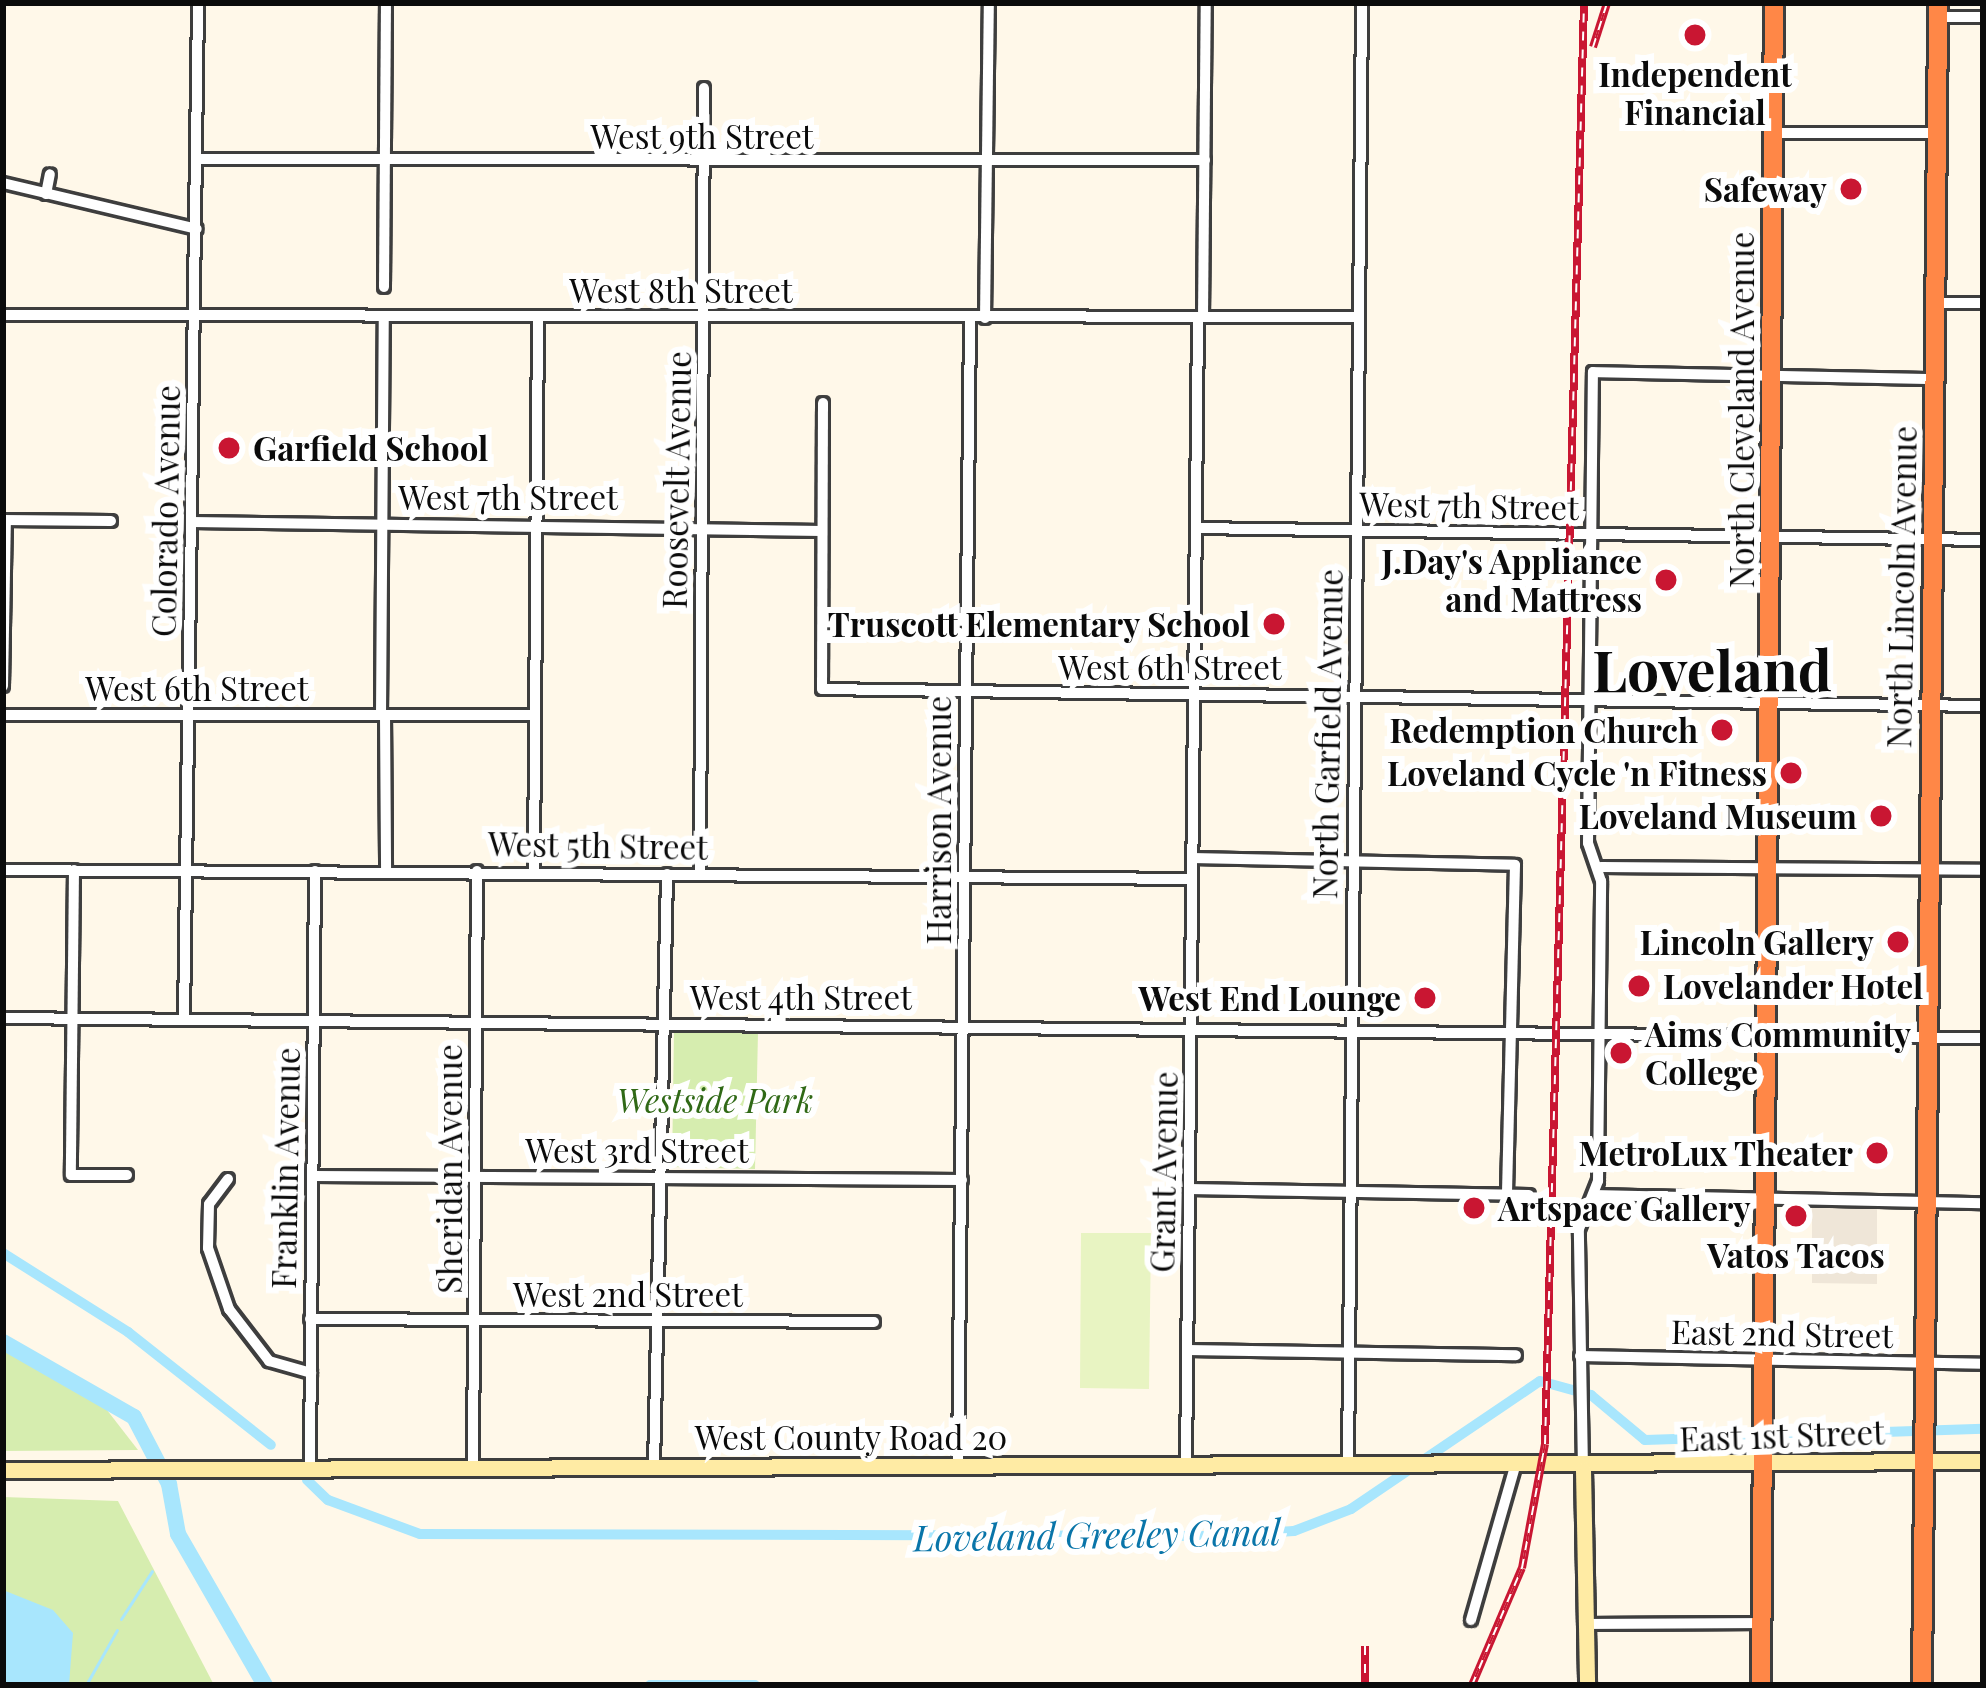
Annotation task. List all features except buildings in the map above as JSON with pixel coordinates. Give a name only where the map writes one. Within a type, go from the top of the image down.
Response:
[{"type":"highway","name":"North Cleveland Avenue","points":[[1761,1685],[1774,3]]},
{"type":"highway","name":"North Lincoln Avenue","points":[[1922,1685],[1938,10]]},
{"type":"main road","name":"East 1st Street","points":[[1583,1470],[1762,1448],[1923,1450],[1983,1461]]},
{"type":"main road","name":"West County Road 20","points":[[3,1470],[310,1465],[1583,1470]]},
{"type":"main road","points":[[1583,1470],[1587,1685]]},
{"type":"street","name":"Colorado Avenue","points":[[184,1020],[198,3]]},
{"type":"street","points":[[384,287],[386,3]]},
{"type":"street","points":[[985,318],[989,3]]},
{"type":"street","points":[[1206,3],[1192,858],[1515,865],[1507,1194]]},
{"type":"street","name":"North Garfield Avenue","points":[[1348,1466],[1362,3]]},
{"type":"street","points":[[1938,10],[1983,17]]},
{"type":"street","name":"Roosevelt Avenue","points":[[700,873],[704,88]]},
{"type":"street","points":[[1773,134],[1937,133]]},
{"type":"street","name":"West 9th Street","points":[[199,159],[385,164],[1205,160]]},
{"type":"street","points":[[46,194],[50,173]]},
{"type":"street","points":[[3,183],[197,229]]},
{"type":"street","points":[[1935,303],[1983,303]]},
{"type":"street","name":"West 8th Street","points":[[3,315],[1358,317]]},
{"type":"street","points":[[384,316],[386,871]]},
{"type":"street","points":[[534,872],[538,317]]},
{"type":"street","name":"Harrison Avenue","points":[[958,1466],[970,318]]},
{"type":"street","points":[[1583,1470],[1579,1229],[1593,1196],[1600,1030],[1601,867],[1589,851],[1588,700],[1598,534],[1593,372],[1934,379]]},
{"type":"street","points":[[822,531],[823,403]]},
{"type":"street","points":[[3,686],[4,520],[111,521]]},
{"type":"street","name":"West 7th Street","points":[[193,522],[822,531]]},
{"type":"street","name":"West 7th Street","points":[[1196,527],[1983,541]]},
{"type":"street","name":"West 6th Street","points":[[822,531],[823,689],[1983,706]]},
{"type":"street","name":"West 6th Street","points":[[3,715],[535,715]]},
{"type":"street","name":"Grant Avenue","points":[[1186,1466],[1192,858]]},
{"type":"street","points":[[1601,867],[1983,870]]},
{"type":"street","name":"West 5th Street","points":[[3,870],[1192,878]]},
{"type":"street","points":[[74,870],[71,1175],[127,1175]]},
{"type":"street","name":"Franklin Avenue","points":[[310,1465],[315,871]]},
{"type":"street","name":"Sheridan Avenue","points":[[473,1468],[477,871]]},
{"type":"street","points":[[654,1467],[665,1177],[667,874]]},
{"type":"street","name":"West 4th Street","points":[[3,1018],[1191,1024],[1983,1038]]},
{"type":"street","name":"West 3rd Street","points":[[313,1176],[962,1180]]},
{"type":"street","points":[[228,1179],[209,1204],[208,1248],[229,1309],[268,1361],[311,1373]]},
{"type":"street","points":[[1189,1189],[1529,1195]]},
{"type":"street","points":[[1593,1196],[1983,1203]]},
{"type":"street","name":"West 2nd Street","points":[[310,1319],[874,1322]]},
{"type":"street","points":[[1188,1350],[1516,1355]]},
{"type":"street","name":"East 2nd Street","points":[[1580,1356],[1983,1364]]},
{"type":"street","points":[[1472,1620],[1515,1467]]},
{"type":"street","points":[[1587,1624],[1762,1622]]},
{"type":"green space","name":"Westside Park","points":[[674,1030],[758,1032],[755,1169],[672,1167]]},
{"type":"green space","points":[[1081,1233],[1151,1233],[1149,1389],[1080,1388]]},
{"type":"green space","points":[[3,1345],[93,1392],[138,1450],[3,1451]]},
{"type":"green space","points":[[3,1497],[118,1501],[214,1685],[3,1685]]},
{"type":"shaded area","points":[[1812,1205],[1877,1206],[1877,1284],[1812,1283]]},
{"type":"water","points":[[3,1590],[53,1610],[73,1633],[69,1685],[3,1685]]},
{"type":"waterway","name":"Loveland Greeley Canal","points":[[3,1253],[128,1332],[271,1445]]},
{"type":"waterway","points":[[3,1342],[134,1417],[169,1484],[178,1534],[265,1685]]},
{"type":"waterway","name":"Loveland Greeley Canal","points":[[307,1480],[328,1500],[420,1534],[1219,1536],[1294,1531],[1351,1509],[1540,1381],[1591,1395],[1645,1440],[1983,1429]]},
{"type":"waterway","points":[[121,1619],[152,1571]]},
{"type":"waterway","points":[[86,1685],[117,1630]]},
{"type":"waterway","points":[[650,1685],[755,1685]]},
{"type":"railway","points":[[1472,1685],[1522,1568],[1545,1444],[1584,3]]},
{"type":"railway","points":[[1593,47],[1607,3]]},
{"type":"railway","points":[[1365,1646],[1365,1685]]},
{"type":"place","name":"Independent Financial","points":[[1695,35]]},
{"type":"place","name":"Safeway","points":[[1851,189]]},
{"type":"place","name":"Garfield School","points":[[229,448]]},
{"type":"place","name":"J.Day's Appliance and Mattress","points":[[1666,580]]},
{"type":"place","name":"Truscott Elementary School","points":[[1274,624]]},
{"type":"place","name":"Redemption Church","points":[[1722,730]]},
{"type":"place","name":"Loveland Cycle 'n Fitness","points":[[1791,773]]},
{"type":"place","name":"Loveland Museum","points":[[1881,816]]},
{"type":"place","name":"Lincoln Gallery","points":[[1898,942]]},
{"type":"place","name":"Lovelander Hotel","points":[[1639,986]]},
{"type":"place","name":"West End Lounge","points":[[1425,998]]},
{"type":"place","name":"Aims Community College","points":[[1621,1053]]},
{"type":"place","name":"MetroLux Theater","points":[[1877,1153]]},
{"type":"place","name":"Artspace Gallery","points":[[1474,1208]]},
{"type":"place","name":"Vatos Tacos","points":[[1796,1216]]},
{"type":"district","name":"Loveland","points":[[1712,669]]}]
